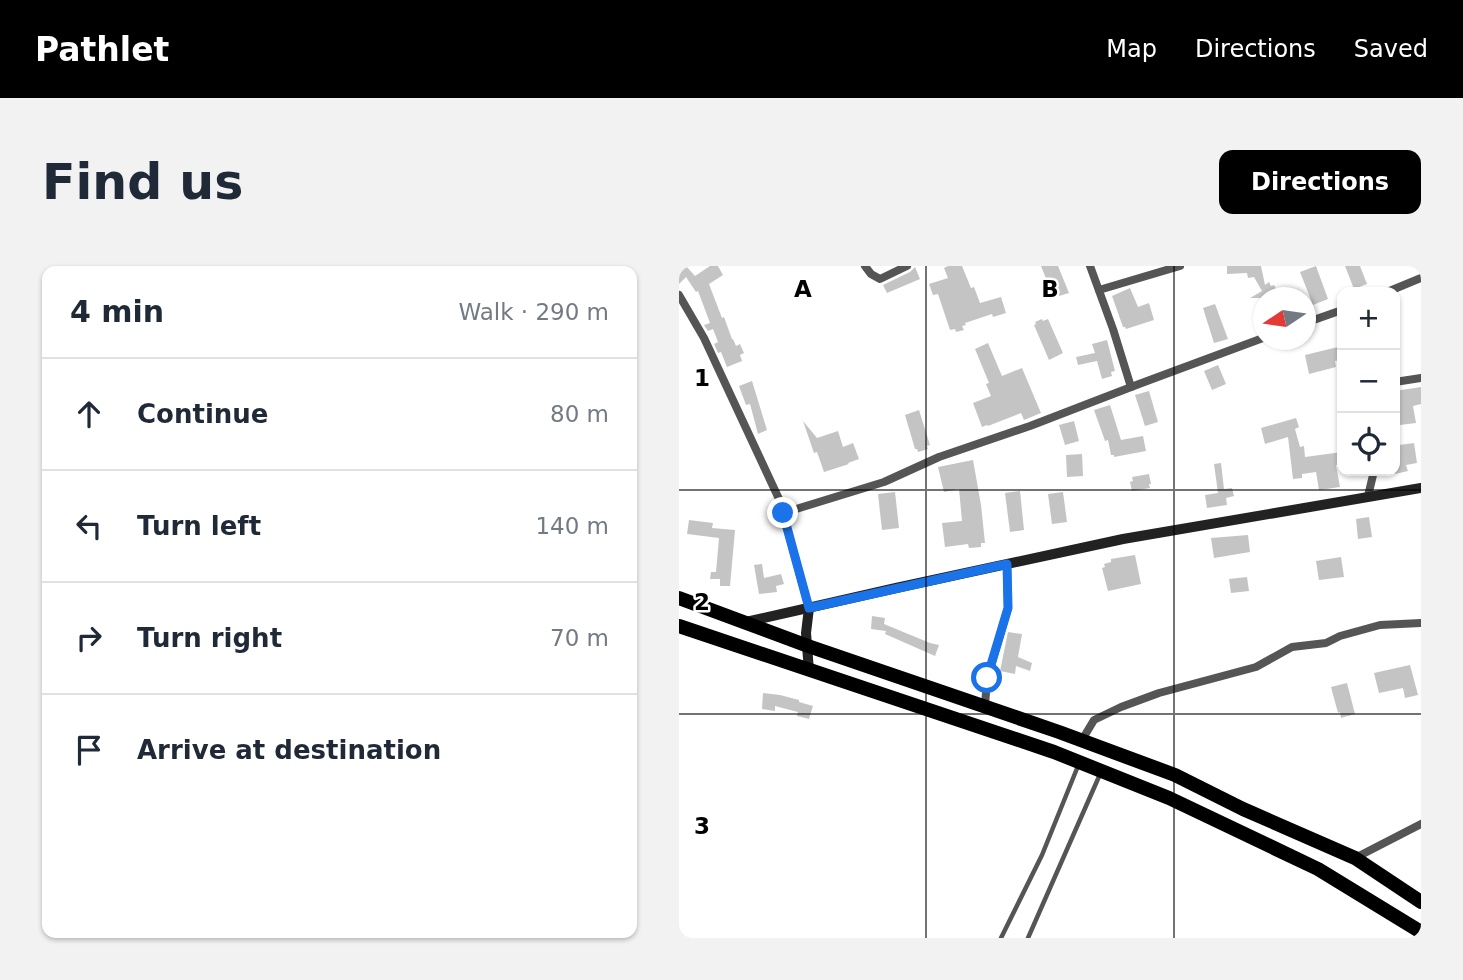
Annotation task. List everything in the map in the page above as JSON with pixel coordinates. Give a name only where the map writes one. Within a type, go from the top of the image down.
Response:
[{"type":"highway","points":[[679,598],[1175,775],[1243,809],[1355,858],[1421,902]]},
{"type":"highway","points":[[679,626],[986,729],[1080,762],[1169,798],[1318,869],[1421,932]]},
{"type":"highway","points":[[986,729],[989,708]]},
{"type":"highway","points":[[1231,828],[1243,809]]},
{"type":"street","points":[[865,266],[871,274],[880,279],[907,266]]},
{"type":"street","points":[[1090,266],[1131,387]]},
{"type":"street","points":[[1099,290],[1180,266]]},
{"type":"street","points":[[1399,287],[1421,278]]},
{"type":"street","points":[[679,295],[704,338],[779,499],[809,608],[809,671]]},
{"type":"street","points":[[1316,319],[1337,312]]},
{"type":"street","points":[[783,513],[884,482],[939,457],[1030,426],[1253,342]]},
{"type":"street","points":[[1400,381],[1421,377]]},
{"type":"street","points":[[1367,496],[1373,476]]},
{"type":"street","points":[[746,622],[1168,531],[1421,488]]},
{"type":"street","points":[[989,708],[987,678],[1008,608],[1007,564]]},
{"type":"street","points":[[1082,740],[1094,720],[1121,707],[1159,693],[1257,667],[1292,647],[1327,643],[1340,636],[1380,625],[1421,623]]},
{"type":"street","points":[[1355,858],[1421,824]]},
{"type":"lane","points":[[1001,938],[1042,855],[1080,762]]},
{"type":"lane","points":[[1028,938],[1102,771]]},
{"type":"building","points":[[679,266],[686,266],[695,276],[710,266],[718,266],[723,275],[709,284],[732,339],[736,346],[740,344],[744,353],[740,355],[742,361],[727,367],[721,352],[718,353],[714,344],[718,342],[713,329],[708,331],[704,325],[710,323],[698,291],[696,292],[686,277],[679,284]]},
{"type":"building","points":[[962,266],[980,303],[1001,297],[1006,313],[993,317],[992,314],[965,323],[966,325],[962,326],[964,330],[950,330],[938,294],[933,295],[929,284],[948,278],[944,268]]},
{"type":"building","points":[[1041,266],[1058,266],[1069,293],[1053,296]]},
{"type":"building","points":[[1227,266],[1261,266],[1265,285],[1269,282],[1275,287],[1260,287],[1254,277],[1248,278],[1247,273],[1227,274]]},
{"type":"building","points":[[1316,266],[1328,299],[1316,304],[1316,287],[1306,287],[1300,272]]},
{"type":"building","points":[[1345,266],[1360,266],[1367,284],[1353,287]]},
{"type":"building","points":[[915,267],[920,279],[887,293],[883,285]]},
{"type":"building","points":[[1130,288],[1138,307],[1149,303],[1154,320],[1126,329],[1112,296]]},
{"type":"building","points":[[1215,304],[1228,339],[1214,343],[1203,308]]},
{"type":"building","points":[[1042,319],[1048,319],[1063,353],[1049,360],[1034,325]]},
{"type":"building","points":[[1107,340],[1115,371],[1111,372],[1112,376],[1102,379],[1097,361],[1078,365],[1076,357],[1095,353],[1092,344]]},
{"type":"building","points":[[988,343],[1002,376],[1022,368],[1041,413],[1024,420],[1021,413],[982,427],[973,403],[991,396],[986,384],[989,383],[975,349]]},
{"type":"building","points":[[1337,347],[1336,367],[1309,374],[1305,355]]},
{"type":"building","points":[[1218,365],[1226,384],[1212,390],[1204,371]]},
{"type":"building","points":[[752,381],[767,430],[758,434],[750,404],[746,405],[739,386]]},
{"type":"building","points":[[1421,387],[1421,404],[1413,406],[1416,423],[1400,425],[1400,390]]},
{"type":"building","points":[[1149,391],[1158,422],[1145,426],[1135,395]]},
{"type":"building","points":[[1110,405],[1121,440],[1143,436],[1146,451],[1114,457],[1111,455],[1108,440],[1105,441],[1094,410]]},
{"type":"building","points":[[919,410],[930,445],[927,446],[928,449],[918,452],[905,415]]},
{"type":"building","points":[[1296,418],[1299,427],[1295,429],[1300,447],[1304,446],[1305,457],[1337,453],[1340,487],[1319,490],[1316,472],[1302,474],[1302,478],[1293,479],[1288,437],[1265,444],[1261,428]]},
{"type":"building","points":[[803,421],[817,438],[838,431],[843,447],[853,443],[859,459],[824,472]]},
{"type":"building","points":[[1074,421],[1079,441],[1065,445],[1059,425]]},
{"type":"building","points":[[1414,443],[1417,463],[1406,465],[1408,471],[1400,473],[1400,451],[1400,445]]},
{"type":"building","points":[[1082,454],[1083,476],[1067,477],[1066,455]]},
{"type":"building","points":[[973,460],[985,543],[981,543],[981,547],[969,548],[968,544],[945,547],[942,523],[962,521],[959,489],[944,492],[938,467]]},
{"type":"building","points":[[1221,463],[1224,489],[1232,488],[1234,496],[1226,498],[1227,505],[1207,508],[1205,495],[1218,493],[1214,464]]},
{"type":"building","points":[[1149,474],[1150,488],[1132,491],[1132,477]]},
{"type":"building","points":[[1020,491],[1024,530],[1010,532],[1005,493]]},
{"type":"building","points":[[895,492],[899,528],[882,530],[878,494]]},
{"type":"building","points":[[1063,492],[1067,522],[1052,524],[1048,494]]},
{"type":"building","points":[[1369,517],[1372,537],[1358,539],[1356,519]]},
{"type":"building","points":[[689,520],[713,523],[712,528],[735,530],[730,586],[720,586],[720,579],[710,579],[711,572],[716,572],[719,538],[687,534]]},
{"type":"building","points":[[1248,535],[1250,552],[1214,558],[1211,538]]},
{"type":"building","points":[[1135,555],[1141,584],[1108,591],[1102,568],[1105,567],[1104,564],[1111,562],[1111,559]]},
{"type":"building","points":[[1341,557],[1344,577],[1319,580],[1316,561]]},
{"type":"building","points":[[762,564],[764,578],[781,574],[784,584],[776,586],[777,592],[759,594],[754,565]]},
{"type":"building","points":[[1247,577],[1249,591],[1231,593],[1229,579]]},
{"type":"building","points":[[872,616],[885,618],[884,624],[939,645],[935,656],[885,634],[886,631],[871,629]]},
{"type":"building","points":[[1008,632],[1022,634],[1018,657],[1032,663],[1030,671],[1016,666],[1015,674],[1000,671]]},
{"type":"building","points":[[1410,665],[1418,695],[1405,698],[1403,688],[1379,693],[1374,673]]},
{"type":"building","points":[[1347,683],[1355,714],[1341,718],[1331,687]]},
{"type":"building","points":[[763,693],[780,695],[813,706],[809,719],[797,716],[798,712],[775,706],[775,711],[762,709]]},
{"type":"route","points":[[783,513],[809,608],[1007,564],[1008,608],[987,678]]}]
